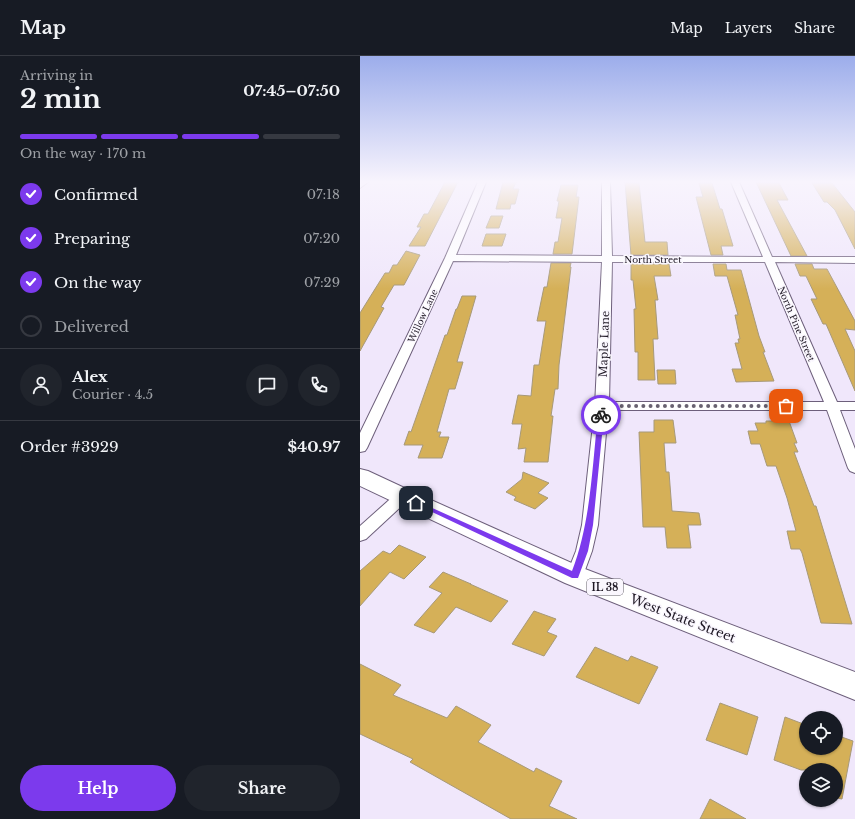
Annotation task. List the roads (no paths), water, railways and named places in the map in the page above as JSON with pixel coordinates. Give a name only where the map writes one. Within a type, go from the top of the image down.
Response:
[{"type":"main road","name":"West State Street","points":[[360,476],[402,497],[575,576],[855,686]]},
{"type":"street","name":"Willow Lane","points":[[360,448],[450,258],[467,218]]},
{"type":"street","name":"Maple Lane","points":[[575,576],[584,551],[590,525],[602,406],[607,260],[606,218]]},
{"type":"street","name":"North Pine Street","points":[[751,218],[832,406],[855,468]]},
{"type":"street","name":"North Street","points":[[450,258],[607,260],[855,260]]},
{"type":"street","points":[[602,406],[855,406]]},
{"type":"street","points":[[360,535],[402,497]]}]
